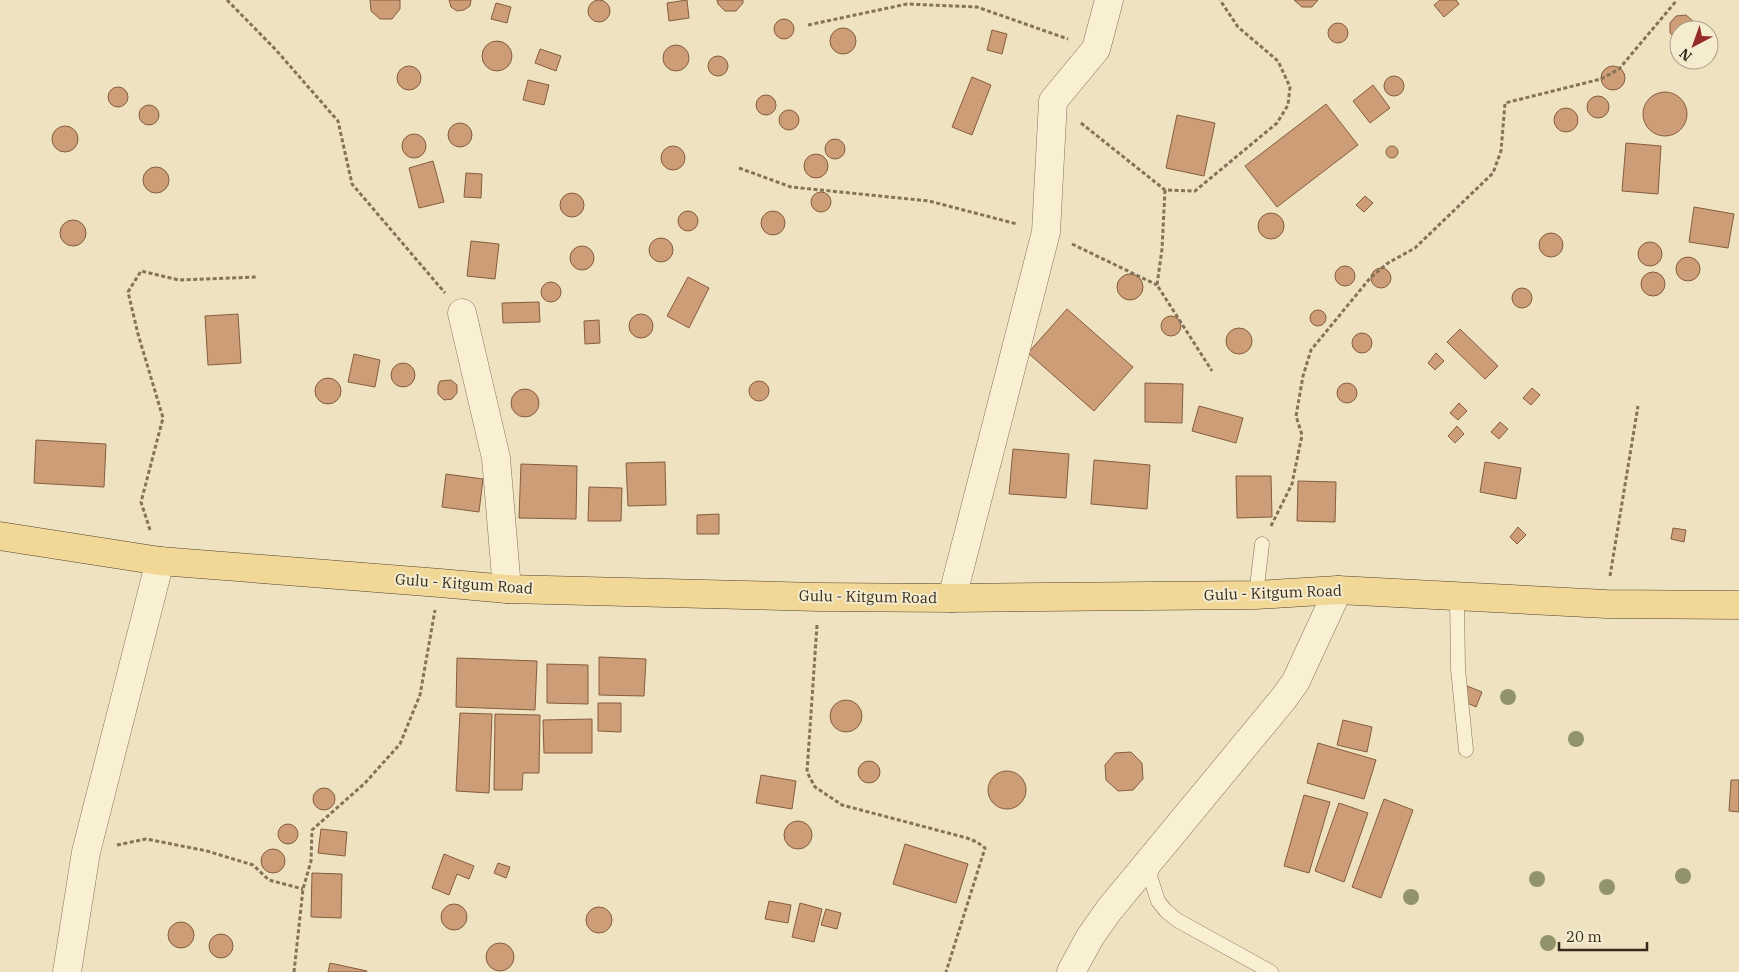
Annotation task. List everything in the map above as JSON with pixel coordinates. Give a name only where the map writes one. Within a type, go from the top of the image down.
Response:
[{"type":"main road","name":"Gulu - Kitgum Road","points":[[0,536],[160,561],[507,589],[818,597],[952,598],[1256,596],[1338,590],[1606,604],[1739,606]]},
{"type":"street","points":[[952,598],[1046,232],[1053,101],[1096,49],[1109,0]]},
{"type":"street","points":[[462,313],[496,458],[507,589]]},
{"type":"street","points":[[67,972],[86,852],[160,561]]},
{"type":"street","points":[[1071,972],[1090,938],[1109,910],[1296,681],[1338,590]]},
{"type":"lane","points":[[1256,596],[1262,544]]},
{"type":"lane","points":[[1457,597],[1458,670],[1466,750]]},
{"type":"lane","points":[[1160,846],[1150,876],[1158,901],[1166,911],[1177,920],[1271,972]]},
{"type":"path","points":[[227,0],[276,50],[338,121],[352,184],[462,313]]},
{"type":"path","points":[[1053,101],[1165,190],[1196,191],[1278,123],[1288,105],[1290,87],[1278,61],[1238,27],[1220,0]]},
{"type":"path","points":[[1262,544],[1292,484],[1302,435],[1296,416],[1303,376],[1311,350],[1371,277],[1388,263],[1415,248],[1493,174],[1501,150],[1505,103],[1601,79],[1619,70],[1677,0]]},
{"type":"path","points":[[808,25],[906,2],[977,8],[1096,49]]},
{"type":"path","points":[[739,168],[791,187],[930,201],[1046,232],[1157,285],[1212,371]]},
{"type":"path","points":[[1157,285],[1162,249],[1165,190]]},
{"type":"path","points":[[160,561],[141,502],[163,418],[138,334],[128,292],[141,271],[179,280],[256,277]]},
{"type":"path","points":[[1606,604],[1638,406]]},
{"type":"path","points":[[294,972],[303,889],[311,861],[312,830],[366,783],[400,744],[420,695],[440,583]]},
{"type":"path","points":[[818,597],[807,772],[815,787],[842,805],[959,836],[978,842],[985,848],[946,972]]},
{"type":"path","points":[[86,852],[146,839],[207,851],[253,865],[269,880],[303,889]]},
{"type":"building","points":[[370,0],[400,0],[400,9],[392,19],[380,19],[371,11]]},
{"type":"building","points":[[449,0],[471,0],[470,6],[464,10],[457,11],[451,7]]},
{"type":"building","points":[[599,0],[607,3],[610,11],[607,19],[599,22],[591,19],[588,11],[591,3]]},
{"type":"building","points":[[687,0],[689,18],[669,21],[667,3]]},
{"type":"building","points":[[717,0],[743,0],[743,3],[736,11],[725,11],[718,4]]},
{"type":"building","points":[[1294,0],[1318,0],[1312,7],[1302,7]]},
{"type":"building","points":[[1440,0],[1456,0],[1459,4],[1444,17],[1434,5]]},
{"type":"building","points":[[496,3],[511,7],[507,23],[491,19]]},
{"type":"building","points":[[1686,15],[1692,20],[1673,20],[1676,16]]},
{"type":"building","points":[[784,19],[791,22],[794,29],[791,36],[784,39],[777,36],[774,29],[777,22]]},
{"type":"building","points":[[1334,23],[1342,23],[1348,29],[1348,37],[1342,43],[1334,43],[1328,37],[1328,29]]},
{"type":"building","points":[[843,28],[852,32],[856,41],[852,50],[843,54],[834,50],[830,41],[834,32]]},
{"type":"building","points":[[992,30],[1007,34],[1002,54],[987,50]]},
{"type":"building","points":[[497,41],[508,45],[512,56],[508,67],[497,71],[486,67],[482,56],[486,45]]},
{"type":"building","points":[[676,45],[685,49],[689,58],[685,67],[676,71],[667,67],[663,58],[667,49]]},
{"type":"building","points":[[540,49],[561,56],[556,71],[535,63]]},
{"type":"building","points":[[718,56],[725,59],[728,66],[725,73],[718,76],[711,73],[708,66],[711,59]]},
{"type":"building","points":[[409,66],[414,67],[420,73],[420,83],[414,89],[409,90],[404,89],[398,83],[397,78],[398,73],[404,67]]},
{"type":"building","points":[[1613,66],[1622,69],[1625,78],[1622,87],[1613,90],[1604,87],[1601,78],[1604,69]]},
{"type":"building","points":[[1390,76],[1398,76],[1404,82],[1404,90],[1398,96],[1390,96],[1384,90],[1384,82]]},
{"type":"building","points":[[972,77],[991,85],[972,135],[952,127]]},
{"type":"building","points":[[528,80],[549,85],[544,105],[523,100]]},
{"type":"building","points":[[1373,85],[1390,108],[1370,123],[1353,101]]},
{"type":"building","points":[[118,87],[125,90],[128,97],[125,104],[118,107],[111,104],[108,97],[111,90]]},
{"type":"building","points":[[1665,92],[1677,96],[1683,102],[1687,114],[1683,126],[1677,132],[1665,136],[1653,132],[1647,126],[1643,114],[1647,102],[1653,96]]},
{"type":"building","points":[[766,95],[773,98],[776,105],[773,112],[766,115],[759,112],[756,105],[759,98]]},
{"type":"building","points":[[1598,96],[1606,99],[1609,107],[1606,115],[1598,118],[1590,115],[1587,107],[1590,99]]},
{"type":"building","points":[[1326,104],[1358,145],[1277,207],[1245,166]]},
{"type":"building","points":[[149,105],[156,108],[159,115],[156,122],[149,125],[142,122],[139,115],[142,108]]},
{"type":"building","points":[[1566,108],[1575,111],[1578,120],[1575,129],[1566,132],[1557,129],[1554,120],[1557,111]]},
{"type":"building","points":[[789,110],[796,113],[799,120],[796,127],[789,130],[782,127],[779,120],[782,113]]},
{"type":"building","points":[[1177,115],[1215,123],[1204,176],[1166,168]]},
{"type":"building","points":[[460,123],[468,127],[472,135],[468,143],[460,147],[452,143],[448,135],[452,127]]},
{"type":"building","points":[[65,126],[74,130],[78,139],[74,148],[65,152],[56,148],[52,139],[56,130]]},
{"type":"building","points":[[414,134],[422,138],[426,146],[422,154],[414,158],[406,154],[402,146],[406,138]]},
{"type":"building","points":[[835,139],[842,142],[845,149],[842,156],[835,159],[828,156],[825,149],[828,142]]},
{"type":"building","points":[[1626,143],[1661,146],[1658,194],[1622,191]]},
{"type":"building","points":[[673,146],[678,147],[684,153],[684,163],[678,169],[673,170],[668,169],[662,163],[661,158],[662,153],[668,147]]},
{"type":"building","points":[[1390,146],[1394,146],[1398,152],[1394,158],[1390,158],[1386,154],[1386,150]]},
{"type":"building","points":[[816,154],[824,158],[828,166],[824,174],[816,178],[808,174],[804,166],[808,158]]},
{"type":"building","points":[[433,161],[444,202],[419,208],[409,168]]},
{"type":"building","points":[[156,167],[165,171],[169,180],[165,189],[156,193],[147,189],[143,180],[147,171]]},
{"type":"building","points":[[466,173],[482,174],[481,198],[464,197]]},
{"type":"building","points":[[817,192],[825,192],[831,198],[831,206],[825,212],[817,212],[811,206],[811,198]]},
{"type":"building","points":[[572,193],[577,194],[583,200],[583,210],[577,216],[572,217],[567,216],[561,210],[560,205],[561,200],[567,194]]},
{"type":"building","points":[[1365,196],[1373,203],[1364,212],[1356,205]]},
{"type":"building","points":[[1694,207],[1734,214],[1728,248],[1689,242]]},
{"type":"building","points":[[688,211],[695,214],[698,221],[695,228],[688,231],[681,228],[678,221],[681,214]]},
{"type":"building","points":[[773,211],[781,215],[785,223],[781,231],[773,235],[765,231],[761,223],[765,215]]},
{"type":"building","points":[[1271,213],[1280,217],[1284,226],[1280,235],[1271,239],[1262,235],[1258,226],[1262,217]]},
{"type":"building","points":[[73,220],[82,224],[86,233],[82,242],[73,246],[64,242],[60,233],[64,224]]},
{"type":"building","points":[[1551,233],[1560,236],[1563,245],[1560,254],[1551,257],[1542,254],[1539,245],[1542,236]]},
{"type":"building","points":[[661,238],[669,242],[673,250],[669,258],[661,262],[653,258],[649,250],[653,242]]},
{"type":"building","points":[[471,241],[499,244],[495,279],[467,276]]},
{"type":"building","points":[[1645,242],[1655,242],[1662,249],[1662,259],[1655,266],[1645,266],[1638,259],[1638,249]]},
{"type":"building","points":[[582,246],[587,247],[593,253],[593,263],[587,269],[582,270],[577,269],[571,263],[570,258],[571,253],[577,247]]},
{"type":"building","points":[[1688,257],[1697,260],[1700,269],[1697,278],[1688,281],[1679,278],[1676,269],[1679,260]]},
{"type":"building","points":[[1341,266],[1349,266],[1355,272],[1355,280],[1349,286],[1341,286],[1335,280],[1335,272]]},
{"type":"building","points":[[1377,268],[1385,268],[1391,274],[1391,282],[1385,288],[1377,288],[1371,282],[1371,274]]},
{"type":"building","points":[[1653,272],[1662,275],[1665,284],[1662,293],[1653,296],[1644,293],[1641,284],[1644,275]]},
{"type":"building","points":[[1130,274],[1139,278],[1143,287],[1139,296],[1130,300],[1121,296],[1117,287],[1121,278]]},
{"type":"building","points":[[688,277],[709,288],[689,328],[667,316]]},
{"type":"building","points":[[547,282],[555,282],[561,288],[561,296],[555,302],[547,302],[541,296],[541,288]]},
{"type":"building","points":[[1518,288],[1526,288],[1532,294],[1532,302],[1526,308],[1518,308],[1512,302],[1512,294]]},
{"type":"building","points":[[539,302],[540,322],[503,323],[502,303]]},
{"type":"building","points":[[1067,309],[1133,367],[1094,411],[1028,353]]},
{"type":"building","points":[[1315,310],[1321,310],[1326,315],[1324,324],[1315,326],[1310,321],[1310,315]]},
{"type":"building","points":[[238,314],[241,363],[208,365],[205,316]]},
{"type":"building","points":[[641,314],[649,318],[653,326],[649,334],[641,338],[633,334],[629,326],[633,318]]},
{"type":"building","points":[[1167,316],[1175,316],[1181,322],[1181,330],[1175,336],[1167,336],[1161,330],[1161,322]]},
{"type":"building","points":[[599,320],[600,343],[585,344],[584,321]]},
{"type":"building","points":[[1239,328],[1248,332],[1252,341],[1248,350],[1239,354],[1230,350],[1226,341],[1230,332]]},
{"type":"building","points":[[1460,329],[1498,366],[1485,379],[1447,342]]},
{"type":"building","points":[[1358,333],[1366,333],[1372,339],[1372,347],[1366,353],[1358,353],[1352,347],[1352,339]]},
{"type":"building","points":[[1436,353],[1444,361],[1435,370],[1428,363]]},
{"type":"building","points":[[354,354],[380,360],[375,387],[348,382]]},
{"type":"building","points":[[398,363],[408,363],[415,370],[415,380],[408,387],[398,387],[391,380],[391,370]]},
{"type":"building","points":[[328,378],[337,382],[341,391],[337,400],[328,404],[319,400],[315,391],[319,382]]},
{"type":"building","points":[[451,380],[457,385],[457,393],[452,399],[444,400],[438,394],[438,386],[440,381]]},
{"type":"building","points":[[759,381],[766,384],[769,391],[766,398],[759,401],[752,398],[749,391],[752,384]]},
{"type":"building","points":[[1145,383],[1183,384],[1182,423],[1145,422]]},
{"type":"building","points":[[1343,383],[1351,383],[1357,389],[1357,397],[1351,403],[1343,403],[1337,397],[1337,389]]},
{"type":"building","points":[[1532,388],[1540,395],[1531,405],[1523,398]]},
{"type":"building","points":[[525,389],[535,393],[539,403],[535,413],[525,417],[515,413],[511,403],[515,393]]},
{"type":"building","points":[[1459,403],[1467,411],[1458,420],[1450,413]]},
{"type":"building","points":[[1199,406],[1243,418],[1236,443],[1192,431]]},
{"type":"building","points":[[1500,422],[1508,429],[1499,439],[1491,432]]},
{"type":"building","points":[[1457,426],[1464,434],[1455,443],[1448,436]]},
{"type":"building","points":[[36,440],[106,444],[104,487],[34,483]]},
{"type":"building","points":[[1013,449],[1069,454],[1066,498],[1009,494]]},
{"type":"building","points":[[1094,460],[1150,465],[1147,509],[1091,504]]},
{"type":"building","points":[[665,462],[666,505],[628,506],[626,463]]},
{"type":"building","points":[[1485,462],[1521,468],[1516,499],[1480,492]]},
{"type":"building","points":[[521,464],[577,466],[576,519],[519,518]]},
{"type":"building","points":[[446,474],[483,479],[479,512],[442,507]]},
{"type":"building","points":[[1236,476],[1271,476],[1272,517],[1237,518]]},
{"type":"building","points":[[1298,481],[1336,482],[1335,522],[1297,521]]},
{"type":"building","points":[[589,487],[622,488],[621,521],[588,521]]},
{"type":"building","points":[[719,514],[719,534],[697,534],[697,515]]},
{"type":"building","points":[[1518,527],[1526,535],[1517,544],[1510,537]]},
{"type":"building","points":[[1673,528],[1686,530],[1684,542],[1671,539]]},
{"type":"building","points":[[599,657],[646,659],[644,696],[599,695]]},
{"type":"building","points":[[457,658],[537,661],[535,710],[456,707]]},
{"type":"building","points":[[547,664],[588,665],[588,704],[547,703]]},
{"type":"building","points":[[1467,686],[1482,692],[1476,707],[1461,700]]},
{"type":"building","points":[[846,700],[858,704],[862,716],[858,728],[846,732],[834,728],[830,716],[834,704]]},
{"type":"building","points":[[598,703],[621,703],[621,732],[598,731]]},
{"type":"building","points":[[460,713],[492,714],[489,793],[456,791]]},
{"type":"building","points":[[495,714],[540,715],[539,773],[523,773],[522,790],[494,790]]},
{"type":"building","points":[[592,719],[592,753],[544,753],[543,720]]},
{"type":"building","points":[[1343,720],[1372,727],[1367,752],[1337,745]]},
{"type":"building","points":[[1318,743],[1376,760],[1364,799],[1307,783]]},
{"type":"building","points":[[1131,752],[1142,763],[1143,779],[1133,790],[1118,791],[1106,780],[1105,765],[1115,753]]},
{"type":"building","points":[[865,761],[873,761],[880,768],[880,776],[873,783],[865,783],[858,776],[858,768]]},
{"type":"building","points":[[1007,771],[1021,776],[1026,790],[1021,804],[1007,809],[993,804],[988,790],[993,776]]},
{"type":"building","points":[[761,775],[796,781],[792,809],[756,803]]},
{"type":"building","points":[[1731,780],[1739,780],[1739,812],[1729,811]]},
{"type":"building","points":[[324,788],[332,791],[335,799],[332,807],[324,810],[316,807],[313,799],[316,791]]},
{"type":"building","points":[[1304,795],[1330,802],[1309,873],[1284,866]]},
{"type":"building","points":[[1384,799],[1413,810],[1381,898],[1352,887]]},
{"type":"building","points":[[1339,803],[1368,813],[1344,882],[1315,871]]},
{"type":"building","points":[[798,821],[808,825],[812,835],[808,845],[798,849],[788,845],[784,835],[788,825]]},
{"type":"building","points":[[284,824],[292,824],[298,830],[298,838],[292,844],[284,844],[278,838],[278,830]]},
{"type":"building","points":[[321,829],[347,832],[345,856],[318,853]]},
{"type":"building","points":[[905,844],[968,864],[956,903],[893,884]]},
{"type":"building","points":[[268,849],[278,849],[285,856],[285,866],[278,873],[268,873],[261,866],[261,856]]},
{"type":"building","points":[[444,854],[474,866],[469,879],[457,874],[449,895],[432,888]]},
{"type":"building","points":[[498,863],[510,867],[506,878],[494,873]]},
{"type":"building","points":[[312,873],[342,874],[341,918],[311,917]]},
{"type":"building","points":[[769,901],[791,905],[788,923],[765,919]]},
{"type":"building","points":[[800,903],[822,909],[814,942],[792,937]]},
{"type":"building","points":[[454,904],[463,908],[467,917],[463,926],[454,930],[445,926],[441,917],[445,908]]},
{"type":"building","points":[[599,907],[608,911],[612,920],[608,929],[599,933],[590,929],[586,920],[590,911]]},
{"type":"building","points":[[826,909],[841,913],[837,929],[821,925]]},
{"type":"building","points":[[181,922],[190,926],[194,935],[190,944],[181,948],[172,944],[168,935],[172,926]]},
{"type":"building","points":[[221,934],[230,937],[233,946],[230,955],[221,958],[212,955],[209,946],[212,937]]},
{"type":"building","points":[[500,943],[510,947],[514,957],[510,967],[500,971],[490,967],[486,957],[490,947]]},
{"type":"building","points":[[330,963],[367,971],[367,972],[328,972]]}]
